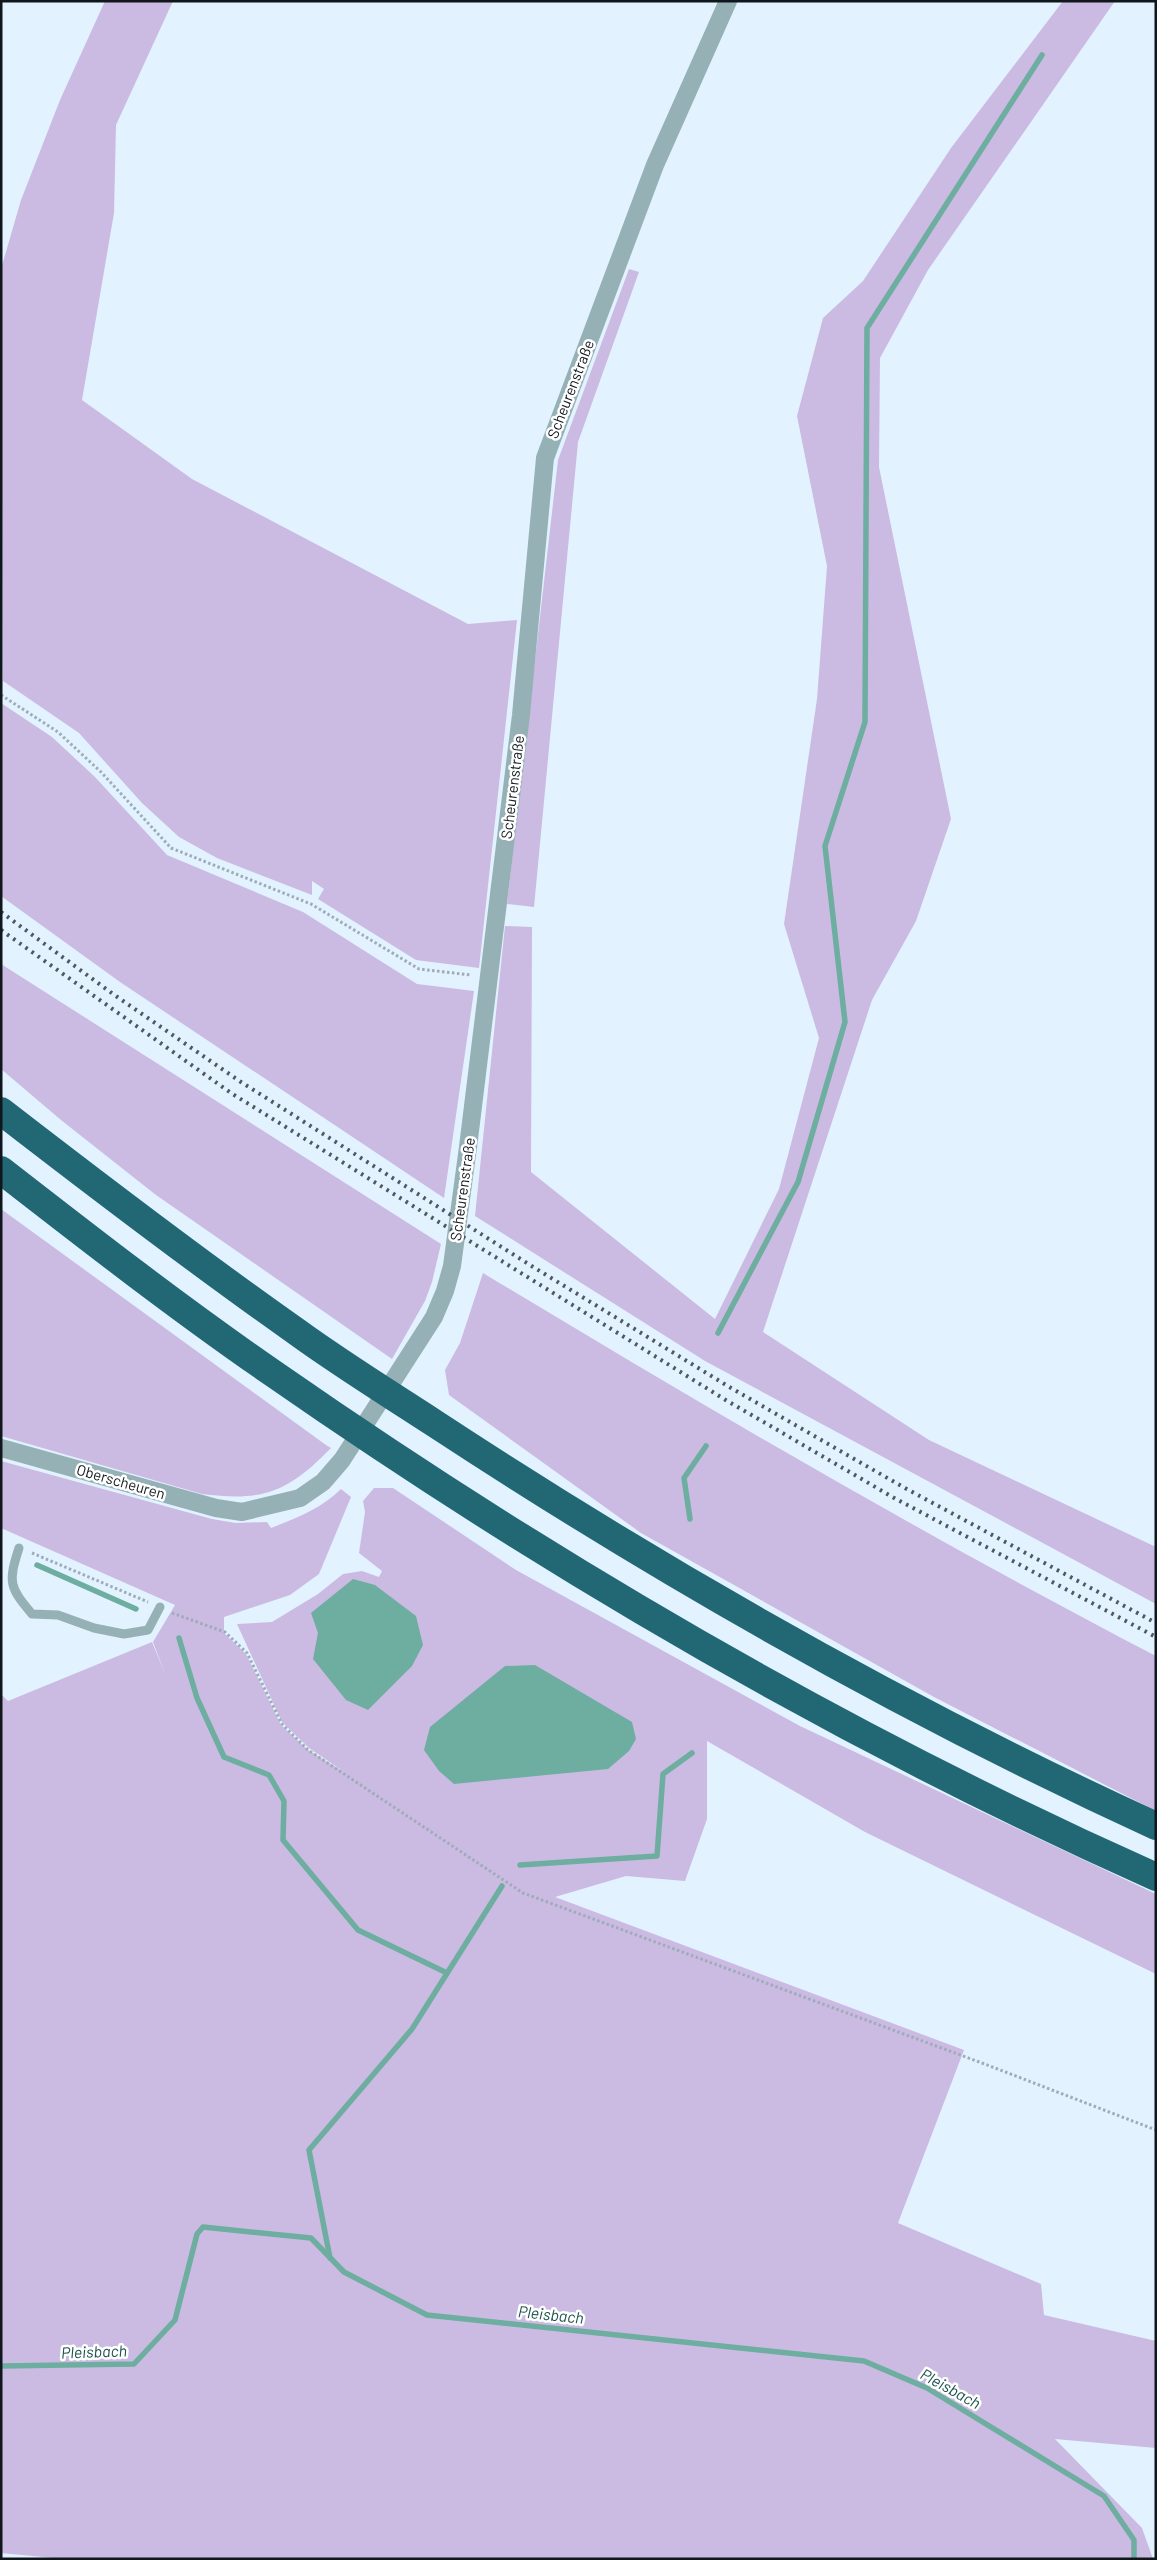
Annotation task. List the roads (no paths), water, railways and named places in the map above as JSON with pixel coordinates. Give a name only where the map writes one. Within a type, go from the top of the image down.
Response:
[{"type":"highway","points":[[1,1110],[114,1199],[297,1332],[510,1473],[657,1563],[812,1652],[966,1733],[1156,1826]]},
{"type":"highway","points":[[1,1170],[272,1373],[483,1513],[632,1604],[788,1693],[952,1778],[1156,1877]]},
{"type":"street","name":"Scheurenstraße","points":[[242,1512],[300,1498],[323,1482],[342,1460],[434,1317],[452,1266],[521,715],[544,458],[655,165],[728,1]]},
{"type":"street","name":"Oberscheuren","points":[[1,1448],[216,1508],[242,1512]]},
{"type":"lane","points":[[19,1548],[10,1574],[15,1594],[32,1614],[58,1615],[94,1628],[124,1634],[148,1630],[160,1607]]},
{"type":"waterway","points":[[718,1333],[798,1182],[845,1022],[825,846],[865,722],[867,328],[1042,55]]},
{"type":"waterway","points":[[690,1519],[684,1478],[706,1446]]},
{"type":"waterway","points":[[37,1565],[136,1609]]},
{"type":"waterway","points":[[179,1638],[197,1698],[224,1757],[269,1775],[284,1801],[283,1840],[358,1930],[447,1973]]},
{"type":"waterway","points":[[520,1865],[657,1856],[663,1774],[692,1753]]},
{"type":"waterway","points":[[330,2258],[309,2150],[412,2029],[502,1886]]},
{"type":"waterway","name":"Pleisbach","points":[[1,2366],[134,2364],[175,2320],[197,2234],[203,2227],[311,2238],[344,2272],[427,2315],[864,2361],[927,2388],[1104,2496],[1134,2540],[1134,2559]]},
{"type":"railway","points":[[1,912],[113,994],[241,1082],[530,1265],[731,1388],[903,1487],[1156,1623]]},
{"type":"railway","points":[[1,930],[231,1093],[724,1399],[896,1499],[1156,1637]]}]
